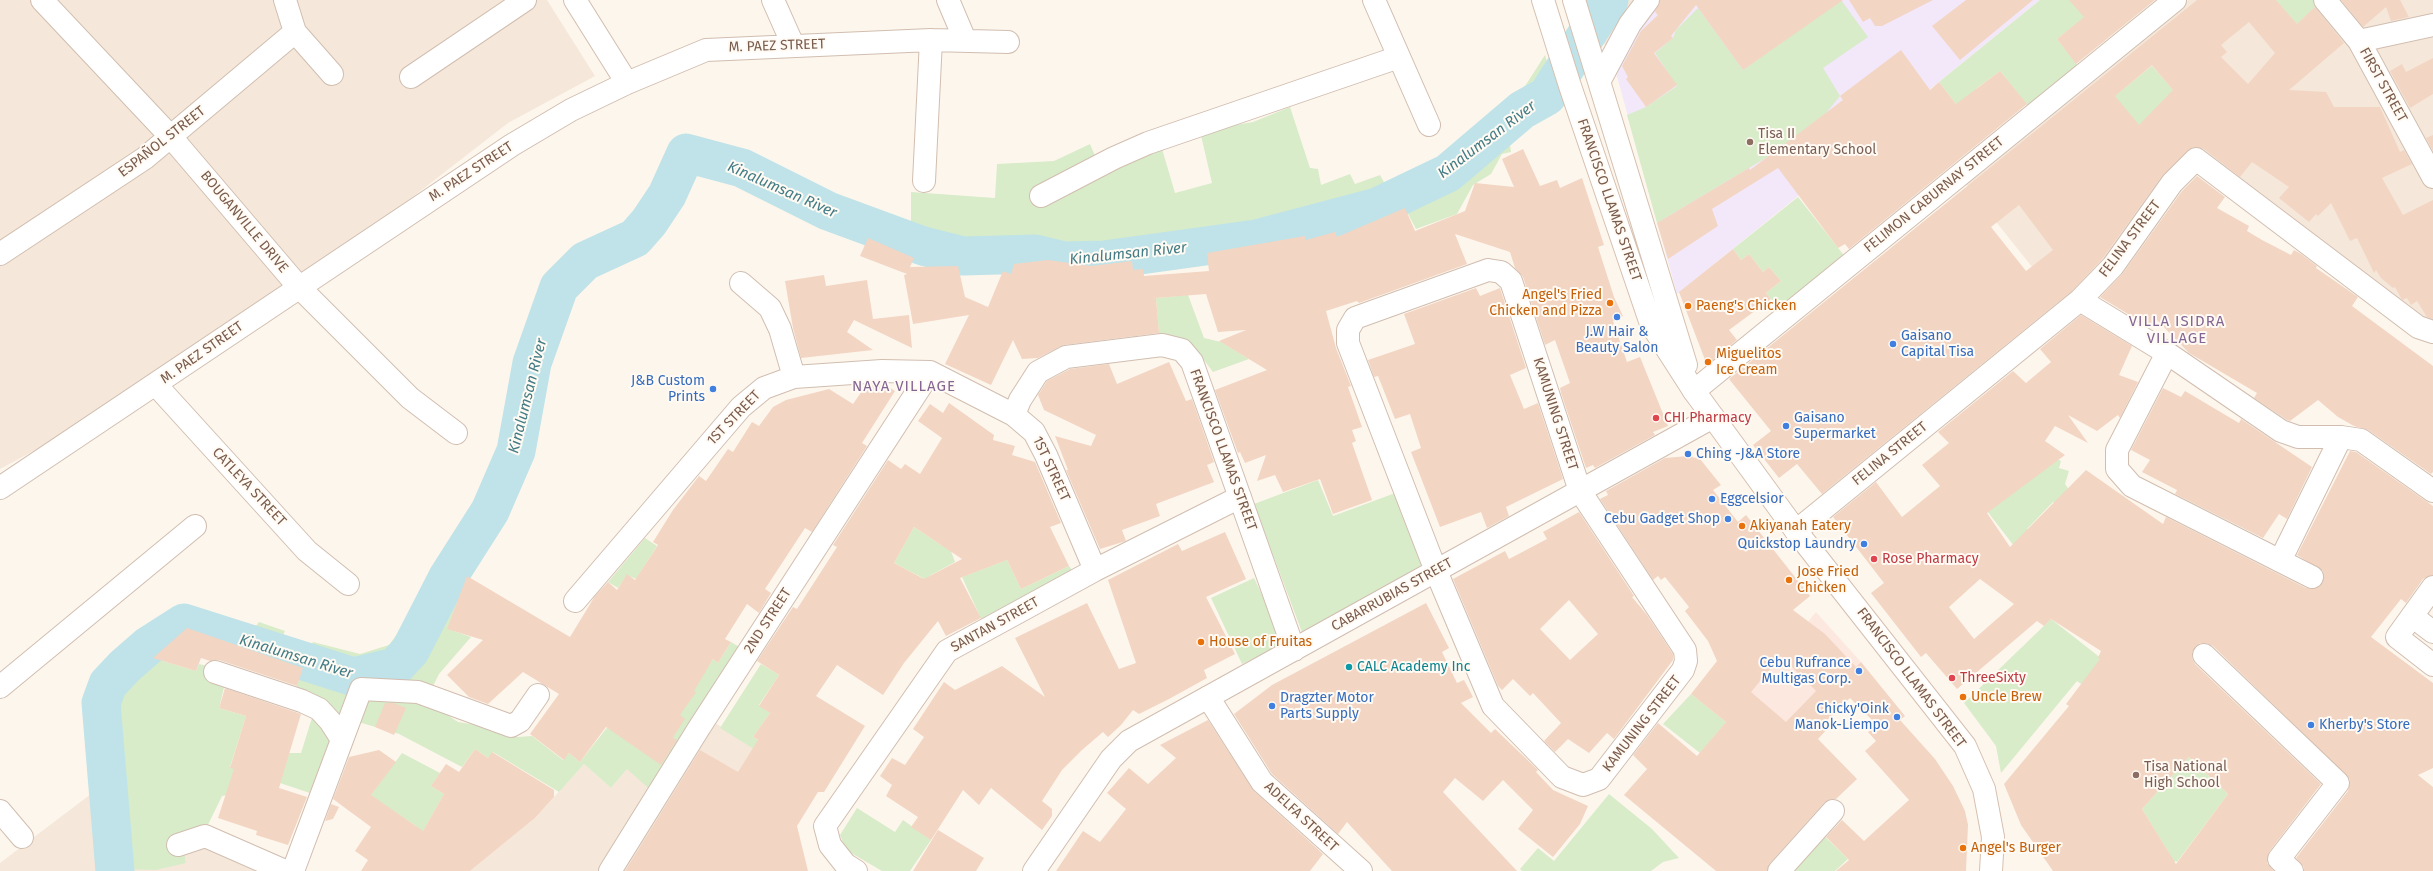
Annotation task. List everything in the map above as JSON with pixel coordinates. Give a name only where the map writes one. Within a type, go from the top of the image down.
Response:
[{"type":"street","name":"BOUGANVILLE DRIVE","points":[[42,0],[171,137],[298,286],[410,398],[456,433]]},
{"type":"street","points":[[285,0],[295,32],[332,74]]},
{"type":"street","points":[[411,77],[525,0]]},
{"type":"street","points":[[575,0],[627,83]]},
{"type":"street","points":[[773,0],[793,45]]},
{"type":"street","points":[[948,0],[965,40]]},
{"type":"street","points":[[1374,0],[1429,125]]},
{"type":"street","name":"FRANCISCO LLAMAS STREET","points":[[1574,0],[1598,74],[1694,391]]},
{"type":"street","points":[[1598,74],[1630,24],[1648,0]]},
{"type":"street","name":"FELIMON CABURNAY STREET","points":[[1694,391],[2175,0]]},
{"type":"street","name":"FIRST STREET","points":[[2325,0],[2359,41],[2433,177]]},
{"type":"street","name":"FRANCISCO LLAMAS STREET","points":[[1544,3],[1570,86],[1651,324],[1694,391],[1796,531],[1965,746],[1984,789],[1993,837],[1991,871]]},
{"type":"street","points":[[2359,41],[2433,25]]},
{"type":"street","name":"ESPAÑOL STREET","points":[[0,254],[146,158],[295,32]]},
{"type":"street","points":[[924,181],[931,40]]},
{"type":"street","name":"M. PAEZ STREET","points":[[0,488],[156,385],[298,286],[512,145],[571,110],[627,83],[706,50],[931,40],[1008,42]]},
{"type":"street","points":[[1041,196],[1114,158],[1148,143],[1399,57]]},
{"type":"street","name":"FELINA STREET","points":[[1796,531],[2080,300],[2113,266],[2172,183],[2196,160],[2418,327],[2433,332]]},
{"type":"street","name":"KAMUNING STREET","points":[[1488,270],[1501,272],[1511,281],[1580,491],[1685,650],[1686,656],[1683,670],[1599,779],[1583,785],[1562,777],[1493,706],[1436,571],[1348,343],[1348,330],[1355,318],[1488,270]]},
{"type":"street","points":[[742,283],[770,308],[780,329],[794,377]]},
{"type":"street","points":[[2080,300],[2167,353],[2281,431],[2298,437],[2341,437],[2361,440],[2433,491]]},
{"type":"street","name":"FRANCISCO LLAMAS STREET","points":[[1014,415],[1020,400],[1038,372],[1066,356],[1162,345],[1182,350],[1192,362],[1294,650]]},
{"type":"street","points":[[2167,353],[2117,450],[2117,469],[2132,486],[2312,577]]},
{"type":"street","name":"1ST STREET","points":[[576,601],[741,407],[764,388],[794,377],[882,371],[930,372],[1014,415],[1034,432],[1046,455],[1095,570]]},
{"type":"street","name":"2ND STREET","points":[[610,871],[699,728],[930,372]]},
{"type":"street","name":"CATLEYA STREET","points":[[156,385],[307,551],[348,584]]},
{"type":"street","name":"CABARRUBIAS STREET","points":[[1034,871],[1111,759],[1129,741],[1713,417]]},
{"type":"street","points":[[2280,561],[2341,437]]},
{"type":"street","name":"SANTAN STREET","points":[[856,871],[845,864],[830,845],[826,826],[947,651],[1095,570],[1240,497]]},
{"type":"street","points":[[0,687],[195,526]]},
{"type":"street","points":[[2433,587],[2397,637],[2433,665]]},
{"type":"street","points":[[2412,616],[2433,632]]},
{"type":"street","points":[[2204,655],[2338,783],[2279,859],[2292,871]]},
{"type":"street","points":[[216,672],[302,701],[319,709],[330,721],[341,738]]},
{"type":"street","points":[[293,871],[341,738],[361,689],[418,692],[511,726],[520,722],[538,695]]},
{"type":"street","name":"ADELFA STREET","points":[[1208,697],[1262,782],[1361,871]]},
{"type":"street","points":[[0,811],[22,837]]},
{"type":"street","points":[[1778,871],[1833,811]]},
{"type":"street","points":[[178,845],[205,836],[285,871]]},
{"type":"shaded area","points":[[0,0],[547,0],[595,76],[508,123],[298,286],[156,385],[0,469]]},
{"type":"shaded area","points":[[1620,0],[1643,0],[1607,50],[1598,29]]},
{"type":"shaded area","name":"Tisa II Elementary School","points":[[1651,0],[2040,0],[1677,294],[1613,62]]},
{"type":"shaded area","points":[[2188,0],[2433,0],[2433,326],[2194,154],[2064,307],[1965,183]]},
{"type":"shaded area","points":[[1816,612],[1861,662],[1798,729],[1732,714]]},
{"type":"shaded area","points":[[703,715],[778,764],[713,871],[470,871],[535,818],[584,764],[611,788],[627,769]]},
{"type":"shaded area","points":[[108,781],[118,869],[186,863],[183,837],[258,871],[0,871],[0,863]]},
{"type":"green space","points":[[1841,0],[1868,37],[1823,68],[1840,96],[1826,113],[1769,156],[1657,223],[1627,115],[1646,107],[1677,86],[1655,53],[1673,38],[1676,30],[1698,8],[1743,70]]},
{"type":"green space","points":[[2040,0],[2100,0],[2112,15],[2081,20],[2057,39],[2082,71],[2031,110],[2000,71],[1977,88],[1962,112],[1939,82]]},
{"type":"green space","points":[[2276,0],[2313,0],[2317,5],[2297,24]]},
{"type":"green space","points":[[1545,55],[1556,92],[1544,98],[1540,107],[1508,131],[1511,152],[1502,154],[1491,174],[1473,185],[1457,214],[1416,229],[1405,208],[1394,208],[1332,229],[1207,253],[1208,264],[1136,266],[1134,256],[1064,261],[1035,254],[1020,254],[999,266],[935,266],[880,241],[887,221],[911,228],[911,192],[995,198],[997,164],[1054,161],[1090,144],[1101,170],[1160,142],[1175,193],[1212,183],[1200,131],[1253,122],[1290,107],[1310,168],[1318,169],[1321,185],[1350,174],[1355,184],[1380,175],[1385,184],[1438,162],[1466,145],[1513,105]]},
{"type":"green space","points":[[2152,66],[2173,90],[2137,132],[2115,96]]},
{"type":"green space","points":[[1798,197],[1846,258],[1782,312],[1766,293],[1781,281],[1769,267],[1763,272],[1749,254],[1741,260],[1733,249]]},
{"type":"green space","points":[[1188,295],[1204,338],[1221,342],[1249,359],[1213,372],[1194,347],[1133,340],[1130,320],[1137,308],[1139,337],[1159,335],[1156,298]]},
{"type":"green space","points":[[502,431],[531,436],[527,452],[507,499],[488,531],[480,527],[455,570],[467,576],[448,629],[471,637],[439,674],[433,686],[360,685],[319,796],[280,783],[289,753],[301,753],[317,702],[295,691],[303,668],[187,628],[153,658],[196,671],[199,664],[228,671],[219,708],[246,716],[230,767],[255,775],[251,791],[222,796],[204,833],[183,837],[186,863],[156,870],[118,869],[100,718],[87,696],[118,667],[146,632],[185,607],[256,626],[259,622],[285,631],[280,641],[311,646],[313,642],[360,654],[389,645],[414,611],[486,483],[496,461]]},
{"type":"green space","points":[[2049,455],[2061,461],[2059,468],[2069,471],[2065,484],[2084,510],[2075,524],[2053,502],[2027,529],[2039,540],[2014,546],[1987,511]]},
{"type":"green space","points":[[1318,480],[1333,516],[1398,492],[1425,563],[1303,635],[1254,504]]},
{"type":"green space","points":[[914,527],[941,545],[947,540],[955,562],[931,575],[920,585],[923,578],[894,563]]},
{"type":"green space","points":[[645,538],[657,546],[636,579],[627,575],[618,588],[608,582]]},
{"type":"green space","points":[[1007,560],[1021,589],[1069,566],[1073,571],[982,621],[962,577]]},
{"type":"green space","points":[[1254,578],[1285,643],[1242,664],[1211,598]]},
{"type":"green space","points":[[2051,619],[2111,666],[2114,709],[2077,681],[2001,773],[1996,746],[1964,703]]},
{"type":"green space","points":[[731,642],[741,648],[664,802],[627,769],[611,788],[584,764],[559,792],[493,752],[488,758],[475,749],[462,767],[399,734],[355,721],[367,698],[426,701],[458,722],[495,728],[518,737],[532,736],[563,760],[569,753],[580,762],[613,720],[709,665],[713,659],[718,663]]},
{"type":"green space","points":[[761,664],[779,675],[759,705],[770,713],[753,737],[780,755],[778,764],[720,728]]},
{"type":"green space","points":[[1691,694],[1726,722],[1700,753],[1663,724]]},
{"type":"green space","points":[[402,753],[440,773],[431,786],[444,794],[422,833],[401,848],[416,826],[370,796]]},
{"type":"green space","points":[[2189,757],[2228,794],[2177,862],[2175,861],[2167,871],[2169,853],[2142,809]]},
{"type":"green space","points":[[1609,794],[1652,829],[1679,858],[1663,862],[1651,871],[1522,871],[1520,869],[1538,848],[1554,861]]},
{"type":"green space","points":[[857,808],[895,832],[903,820],[931,840],[910,871],[882,871],[846,850],[840,835]]},
{"type":"green space","points":[[1820,832],[1848,859],[1835,871],[1791,871]]},
{"type":"building","points":[[1660,0],[1843,0],[1743,70],[1696,5],[1671,36],[1673,38],[1654,53],[1677,85],[1646,107],[1626,79],[1628,77],[1622,66],[1641,31],[1658,15],[1655,12]]},
{"type":"building","points":[[1849,0],[1933,0],[1882,26],[1875,26],[1870,18],[1863,22]]},
{"type":"building","points":[[1966,0],[2033,0],[1960,60],[1932,26]]},
{"type":"building","points":[[2069,0],[2155,0],[2076,64],[2057,39],[2084,17]]},
{"type":"building","points":[[2197,0],[2276,0],[2297,24],[2315,7],[2344,43],[2289,90],[2326,92],[2334,107],[2380,107],[2400,152],[2404,150],[2412,164],[2382,178],[2403,215],[2433,200],[2433,319],[2427,317],[2417,301],[2411,305],[2407,298],[2402,300],[2395,287],[2393,288],[2381,278],[2376,270],[2374,273],[2357,238],[2350,241],[2331,203],[2318,216],[2316,214],[2309,222],[2279,198],[2289,187],[2252,162],[2240,177],[2204,149],[2193,147],[2162,176],[2103,258],[2072,291],[1822,494],[1797,464],[1779,478],[1753,445],[1771,431],[1729,379]],"holes":[[[2249,22],[2275,53],[2248,84],[2221,57],[2227,52],[2221,45]],[[2152,65],[2173,90],[2139,125],[2115,96]],[[2019,205],[2053,250],[2026,271],[1991,227]]]},
{"type":"building","points":[[2341,0],[2400,0],[2409,17],[2391,21],[2386,7],[2363,27]]},
{"type":"building","points":[[1901,50],[1930,90],[1939,82],[1956,104],[2000,71],[2027,104],[1849,249],[1845,244],[1838,248],[1778,168],[1712,209],[1718,226],[1668,259],[1657,223],[1749,168],[1750,170],[1843,100],[1840,96]]},
{"type":"building","points":[[2433,58],[2433,94],[2410,108],[2390,71],[2402,64],[2406,72]]},
{"type":"building","points":[[2433,135],[2433,151],[2426,138]]},
{"type":"building","points":[[1523,149],[1540,186],[1557,180],[1560,188],[1582,178],[1604,245],[1598,247],[1614,297],[1623,316],[1613,321],[1627,362],[1640,357],[1668,426],[1653,432],[1655,435],[1595,468],[1593,465],[1586,468],[1561,393],[1560,388],[1570,383],[1555,340],[1545,345],[1523,277],[1515,268],[1510,252],[1455,234],[1467,264],[1359,303],[1357,301],[1326,311],[1336,348],[1351,386],[1348,387],[1362,427],[1352,430],[1356,441],[1352,443],[1372,500],[1333,514],[1320,479],[1283,492],[1275,475],[1257,481],[1266,455],[1245,463],[1240,452],[1238,453],[1215,390],[1267,370],[1219,341],[1246,330],[1218,332],[1206,294],[1156,298],[1159,333],[1064,345],[1038,358],[1022,359],[1013,340],[991,385],[945,364],[969,315],[913,324],[904,275],[907,274],[860,256],[868,238],[914,258],[910,267],[958,266],[965,297],[988,307],[1003,271],[1011,274],[1014,264],[1048,260],[1091,266],[1132,261],[1133,270],[1143,269],[1144,276],[1209,271],[1207,253],[1305,236],[1306,240],[1335,232],[1337,237],[1405,208],[1415,231],[1465,211],[1475,183],[1514,187],[1502,159]]},
{"type":"building","points":[[2197,176],[2225,197],[2217,208],[2249,226],[2247,231],[2262,240],[2291,255],[2294,250],[2301,254],[2317,266],[2316,268],[2358,297],[2352,306],[2433,366],[2433,472],[2431,474],[2368,430],[2354,426],[2338,417],[2318,400],[2290,421],[2287,420],[2254,398],[2257,393],[2189,353],[2156,319],[2151,328],[2100,297],[2123,273],[2182,191]]},
{"type":"building","points":[[1733,249],[1741,260],[1749,254],[1763,272],[1769,267],[1781,281],[1766,293],[1771,299],[1729,330],[1737,340],[1707,365],[1679,292]]},
{"type":"building","points":[[824,275],[826,286],[867,280],[873,319],[909,315],[912,348],[854,320],[847,332],[873,350],[801,358],[793,328],[785,281]]},
{"type":"building","points":[[1476,288],[1480,296],[1500,288],[1526,368],[1510,375],[1524,409],[1538,403],[1563,479],[1506,507],[1509,516],[1487,528],[1481,512],[1440,527],[1411,452],[1421,448],[1410,414],[1395,419],[1378,376],[1374,377],[1368,360],[1415,344],[1404,314]]},
{"type":"building","points":[[2081,315],[2132,346],[2119,375],[2138,382],[2120,418],[2118,415],[2097,431],[2068,415],[2088,443],[2055,426],[2045,441],[2065,455],[1987,513],[2010,547],[2086,470],[2163,524],[2166,517],[2306,588],[2313,589],[2323,582],[2323,571],[2297,555],[2350,451],[2356,452],[2433,506],[2433,575],[2423,579],[2406,603],[2401,599],[2371,637],[2433,683],[2433,768],[2418,775],[2433,787],[2433,871],[2304,871],[2304,867],[2296,858],[2348,791],[2350,779],[2213,646],[2207,643],[2200,643],[2192,652],[2192,658],[2195,664],[2321,784],[2269,852],[2267,863],[2274,871],[2053,871],[2021,825],[2004,784],[2069,706],[2066,704],[2100,659],[2098,658],[2101,651],[2051,619],[2044,626],[2037,621],[1957,689],[1926,653],[1921,657],[1871,593],[1884,583],[1833,517],[1876,482],[1902,517],[1940,486],[1922,465],[1949,443],[1938,432],[2013,371],[2026,383],[2051,362],[2040,349]],"holes":[[[1980,579],[2014,604],[1974,639],[1949,607]],[[2189,757],[2228,794],[2176,864],[2142,809]]]},
{"type":"building","points":[[1169,362],[1186,401],[1192,399],[1214,462],[1207,465],[1214,482],[1156,504],[1160,516],[1122,530],[1126,541],[1100,549],[1066,470],[1068,470],[1055,436],[1091,446],[1096,435],[1044,410],[1038,395],[1047,381],[1070,369],[1109,364],[1117,384]]},
{"type":"building","points":[[884,384],[895,391],[862,443],[867,446],[812,532],[805,528],[765,589],[771,593],[759,613],[747,604],[725,639],[731,642],[718,663],[713,659],[694,691],[696,692],[680,715],[685,719],[673,738],[677,740],[661,765],[606,727],[580,762],[569,753],[564,760],[530,734],[559,694],[523,672],[488,704],[469,697],[447,675],[483,640],[447,629],[467,576],[570,637],[595,596],[608,582],[617,590],[627,574],[635,580],[658,545],[653,542],[673,510],[699,476],[706,481],[728,449],[733,452],[752,422],[759,426],[773,407],[786,400],[829,389],[853,404],[866,385]]},
{"type":"building","points":[[2163,388],[2181,397],[2185,391],[2239,423],[2241,419],[2312,467],[2287,519],[2279,514],[2263,538],[2175,494],[2177,490],[2142,472],[2150,460],[2131,450]]},
{"type":"building","points":[[949,403],[994,435],[993,440],[1015,446],[1012,455],[1035,462],[1061,523],[1050,527],[1069,566],[1021,589],[1007,560],[960,578],[981,618],[946,636],[938,621],[904,663],[883,695],[837,665],[816,696],[865,726],[824,792],[818,792],[797,826],[808,871],[625,871],[700,750],[738,772],[758,740],[753,737],[770,713],[759,706],[779,675],[757,661],[793,607],[797,609],[837,547],[833,545],[888,460],[901,469],[905,464],[920,474],[942,438],[918,421],[930,404],[943,413]],"holes":[[[914,527],[962,559],[924,579],[894,563]]]},
{"type":"building","points":[[1688,456],[1700,459],[1721,485],[1713,490],[1738,522],[1746,515],[1810,596],[1793,610],[1825,634],[1856,667],[1861,662],[1905,716],[1900,720],[1935,759],[1953,786],[1965,811],[1968,825],[1966,871],[1836,871],[1849,860],[1826,837],[1842,820],[1864,841],[1909,800],[1865,751],[1876,741],[1868,732],[1876,724],[1850,698],[1823,724],[1828,728],[1818,739],[1857,779],[1836,799],[1830,799],[1824,803],[1770,863],[1767,871],[1716,871],[1624,795],[1647,769],[1633,755],[1658,723],[1697,756],[1726,722],[1691,694],[1717,661],[1708,641],[1685,611],[1689,607],[1665,577],[1661,580],[1658,576],[1653,580],[1600,499],[1608,495],[1606,491],[1665,458]],"holes":[[[1781,656],[1816,691],[1786,722],[1751,692]]]},
{"type":"building","points":[[1579,512],[1634,596],[1632,597],[1647,615],[1673,654],[1673,660],[1614,739],[1607,733],[1589,753],[1568,739],[1555,752],[1544,741],[1561,723],[1533,693],[1530,696],[1513,679],[1502,690],[1498,686],[1453,579],[1505,551],[1509,559],[1547,539],[1543,532]],"holes":[[[1569,600],[1598,634],[1570,660],[1540,629]]]},
{"type":"building","points":[[1225,532],[1246,579],[1206,597],[1235,654],[1204,670],[1207,678],[1169,699],[1139,714],[1133,710],[1121,725],[1108,737],[1103,732],[1082,750],[1062,770],[1042,801],[1052,809],[1052,816],[1042,830],[991,788],[979,805],[963,790],[931,840],[911,827],[918,817],[886,796],[892,785],[880,776],[892,758],[905,765],[924,737],[913,729],[944,682],[955,690],[1002,666],[1045,697],[1015,638],[1087,603],[1119,669],[1136,663],[1108,580],[1178,544],[1182,551]]},
{"type":"building","points":[[1426,603],[1449,648],[1442,652],[1457,683],[1464,680],[1473,697],[1461,703],[1491,733],[1495,729],[1538,770],[1536,772],[1553,790],[1588,806],[1580,824],[1553,857],[1518,829],[1533,810],[1503,780],[1483,801],[1455,778],[1443,792],[1517,871],[1392,871],[1347,822],[1338,834],[1272,774],[1234,714],[1272,685]]},
{"type":"building","points":[[187,628],[303,668],[297,686],[219,660],[210,661],[201,658],[196,671],[153,658]]},
{"type":"building","points":[[225,688],[301,714],[279,788],[307,797],[288,845],[256,835],[257,831],[218,818],[234,769],[230,768],[246,716],[219,708]]},
{"type":"building","points":[[385,703],[394,703],[406,708],[394,735],[375,727]]},
{"type":"building","points":[[1208,720],[1254,791],[1323,854],[1310,871],[1056,871],[1083,831],[1100,842],[1126,809],[1107,793],[1129,768],[1148,784],[1176,758],[1160,745]]},
{"type":"building","points":[[475,749],[488,758],[492,752],[554,790],[554,797],[535,818],[470,871],[361,871],[368,860],[355,851],[371,827],[333,799],[349,757],[379,750],[396,762],[371,795],[423,831],[444,794],[431,786],[446,764],[459,772]]},
{"type":"building","points":[[331,804],[339,807],[333,819],[325,821]]},
{"type":"building","points":[[938,830],[984,858],[976,871],[913,871]]},
{"type":"waterway","name":"Kinalumsan River","points":[[115,871],[101,703],[108,684],[125,666],[148,646],[184,623],[354,677],[395,667],[410,651],[448,577],[490,511],[516,451],[532,363],[559,287],[585,261],[635,238],[649,222],[667,195],[686,153],[742,168],[828,211],[923,246],[963,256],[1035,254],[1064,261],[1104,260],[1256,239],[1377,207],[1448,173],[1522,110],[1547,96],[1609,0]]},
{"type":"place","name":"Tisa II Elementary School","points":[[1750,142]]},
{"type":"place","name":"Angel's Fried Chicken and Pizza","points":[[1610,303]]},
{"type":"place","name":"Paeng's Chicken","points":[[1688,306]]},
{"type":"place","name":"J.W Hair & Beauty Salon","points":[[1617,317]]},
{"type":"place","name":"Gaisano Capital Tisa","points":[[1893,344]]},
{"type":"place","name":"Miguelitos Ice Cream","points":[[1708,362]]},
{"type":"place","name":"J&B Custom Prints","points":[[713,389]]},
{"type":"place","name":"CHI Pharmacy","points":[[1656,418]]},
{"type":"place","name":"Gaisano Supermarket","points":[[1786,426]]},
{"type":"place","name":"Ching -J&A Store","points":[[1688,454]]},
{"type":"place","name":"Eggcelsior","points":[[1712,499]]},
{"type":"place","name":"Cebu Gadget Shop","points":[[1728,519]]},
{"type":"place","name":"Akiyanah Eatery","points":[[1742,526]]},
{"type":"place","name":"Quickstop Laundry","points":[[1864,544]]},
{"type":"place","name":"Rose Pharmacy","points":[[1874,559]]},
{"type":"place","name":"Jose Fried Chicken","points":[[1789,580]]},
{"type":"place","name":"House of Fruitas","points":[[1201,642]]},
{"type":"place","name":"CALC Academy Inc","points":[[1349,667]]},
{"type":"place","name":"Cebu Rufrance Multigas Corp.","points":[[1859,671]]},
{"type":"place","name":"ThreeSixty","points":[[1952,678]]},
{"type":"place","name":"Uncle Brew","points":[[1963,697]]},
{"type":"place","name":"Dragzter Motor Parts Supply","points":[[1272,706]]},
{"type":"place","name":"Chicky'Oink Manok-Liempo","points":[[1897,717]]},
{"type":"place","name":"Kherby's Store","points":[[2311,725]]},
{"type":"place","name":"Tisa National High School","points":[[2136,775]]},
{"type":"place","name":"Angel's Burger","points":[[1963,848]]},
{"type":"district","name":"VILLA ISIDRA VILLAGE","points":[[2177,330]]},
{"type":"district","name":"NAYA VILLAGE","points":[[904,387]]}]
